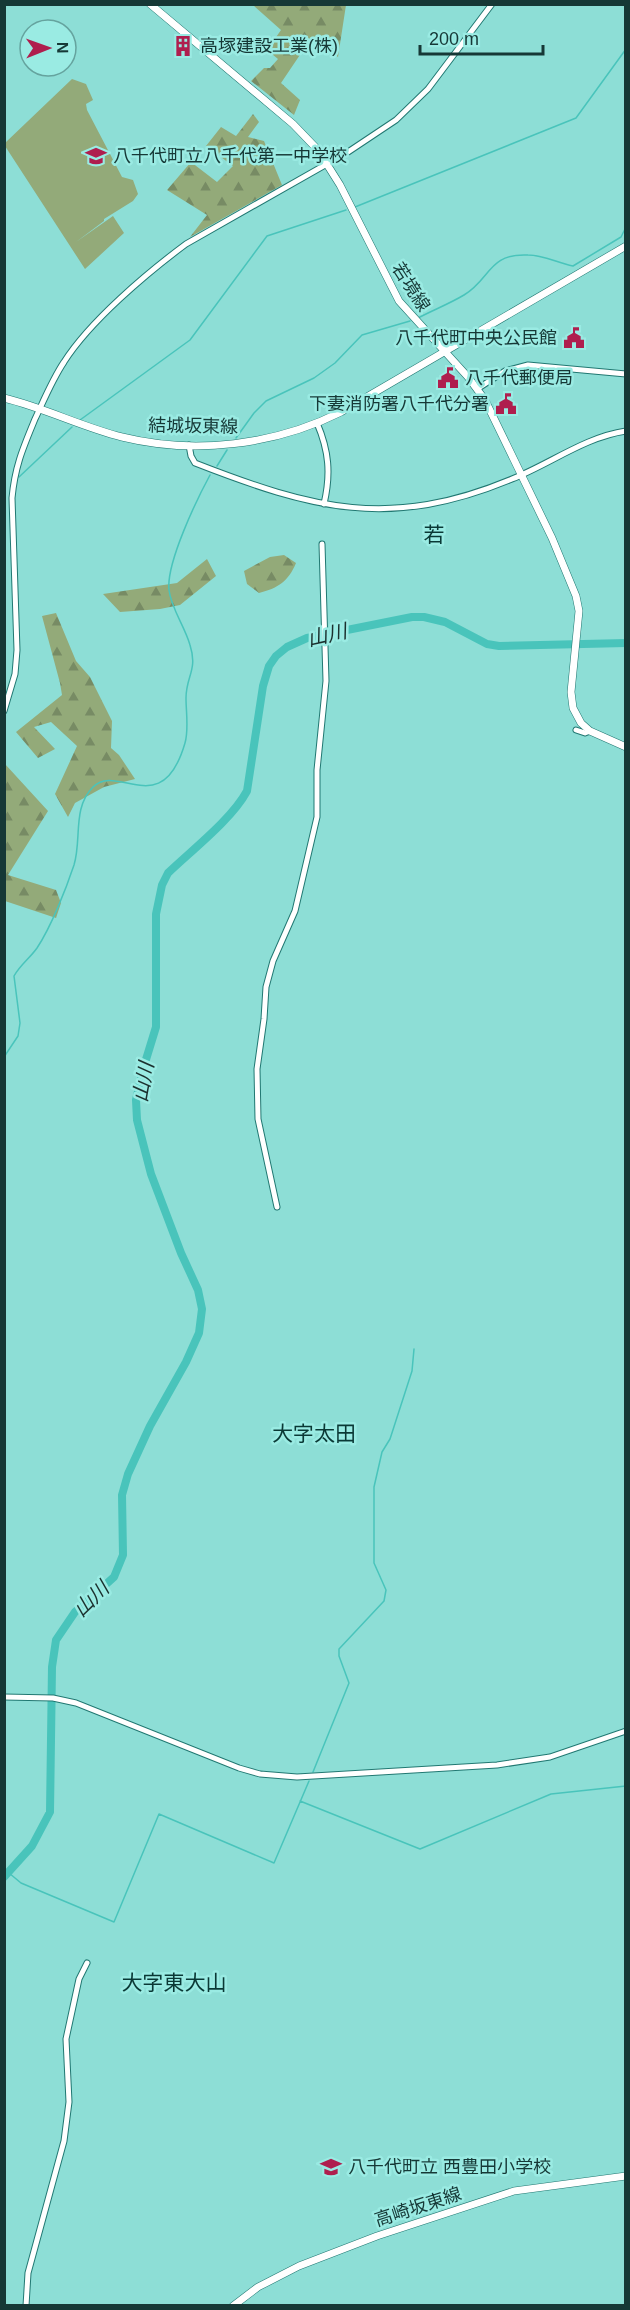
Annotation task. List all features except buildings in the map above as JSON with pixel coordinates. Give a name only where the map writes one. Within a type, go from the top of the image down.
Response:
[{"type":"main road","name":"若境線","points":[[150,4],[309,140],[328,163],[392,290],[411,317],[477,389],[494,417],[566,569],[576,596],[579,611],[571,699],[579,718],[590,731]]},
{"type":"main road","name":"結城坂東線","points":[[4,398],[120,436],[147,442],[189,445],[228,444],[282,435],[317,423],[350,407],[626,246]]},
{"type":"main road","points":[[590,731],[626,747]]},
{"type":"main road","name":"高崎坂東線","points":[[233,2306],[258,2287],[288,2271],[327,2253],[373,2237],[514,2191],[626,2176]]},
{"type":"street","points":[[4,711],[15,674],[17,650],[12,498],[14,477],[19,457],[63,363],[84,334],[164,261],[186,244],[376,135],[413,105],[428,89],[492,4]]},
{"type":"street","points":[[477,389],[505,371],[528,365],[626,374]]},
{"type":"street","points":[[317,423],[329,460],[329,480],[324,504]]},
{"type":"street","points":[[189,445],[195,463],[272,490],[324,504],[373,509],[422,506],[472,494],[521,475],[603,436],[626,431]]},
{"type":"street","points":[[277,1207],[258,1119],[257,1069],[266,987],[273,961],[295,911],[315,835],[317,770],[326,681],[322,544]]},
{"type":"street","points":[[576,729],[585,733],[590,731]]},
{"type":"street","points":[[4,1697],[59,1699],[98,1710],[238,1768],[260,1774],[297,1777],[514,1764],[561,1754],[626,1731]]},
{"type":"street","points":[[26,2306],[28,2273],[64,2141],[69,2102],[66,2039],[79,1979],[87,1964]]},
{"type":"green space","points":[[253,5],[346,5],[338,57],[312,37],[281,83],[300,100],[294,115],[251,81],[264,68],[270,68],[278,59],[267,50],[281,30]]},
{"type":"green space","points":[[72,79],[86,84],[93,100],[86,104],[87,110],[122,177],[133,180],[138,194],[133,201],[104,219],[76,242],[113,216],[124,233],[85,269],[5,146],[5,143]]},
{"type":"green space","points":[[253,114],[259,122],[248,137],[264,141],[282,185],[190,237],[207,215],[167,190],[191,162],[217,182],[233,166],[206,146],[221,127],[236,136]]},
{"type":"green space","points":[[284,555],[296,563],[290,575],[282,583],[259,593],[247,584],[244,571],[270,557]]},
{"type":"green space","points":[[207,559],[216,576],[180,605],[120,612],[103,594],[177,583]]},
{"type":"green space","points":[[56,613],[76,661],[90,677],[112,721],[111,748],[119,755],[135,779],[104,787],[75,803],[68,817],[55,794],[77,746],[51,722],[34,727],[55,749],[38,758],[16,732],[62,695],[42,616]]},
{"type":"green space","points":[[5,764],[48,811],[8,875],[56,890],[61,903],[56,918],[5,901]]},
{"type":"waterway","points":[[355,207],[576,118],[626,49]]},
{"type":"waterway","points":[[80,420],[190,340],[267,236],[346,210]]},
{"type":"waterway","points":[[418,318],[473,289],[491,268],[505,258],[515,255],[534,255],[573,266],[621,237],[626,227]]},
{"type":"waterway","points":[[236,438],[266,401],[314,378],[335,363],[362,335],[410,321]]},
{"type":"waterway","points":[[19,477],[72,427]]},
{"type":"waterway","points":[[217,466],[227,450]]},
{"type":"waterway","points":[[4,1057],[18,1036],[20,1023],[14,976],[34,952],[53,919],[74,865],[80,814],[86,795],[103,781],[152,785],[164,780],[175,767],[185,743],[186,690],[193,661],[188,638],[170,597],[169,578],[177,548],[210,475]]},
{"type":"waterway","name":"山川","points":[[4,1877],[32,1846],[50,1812],[52,1667],[56,1640],[75,1612],[114,1577],[123,1555],[122,1495],[128,1474],[150,1426],[186,1362],[199,1333],[202,1309],[198,1290],[181,1253],[151,1174],[137,1120],[136,1100],[156,1027],[156,914],[162,885],[168,873],[222,823],[247,791],[263,686],[269,666],[287,647],[307,638],[412,617],[445,622],[487,644],[499,646],[626,643]]},
{"type":"waterway","points":[[313,1772],[349,1683],[339,1656],[339,1649],[384,1601],[386,1590],[374,1563],[374,1487],[382,1452],[390,1439],[412,1371],[414,1349]]},
{"type":"waterway","points":[[9,1873],[21,1883],[114,1922],[159,1814],[274,1863],[309,1781]]},
{"type":"waterway","points":[[300,1801],[420,1849],[551,1794],[626,1786]]},
{"type":"place","name":"高塚建設工業(株)","points":[[183,46]]},
{"type":"place","name":"八千代町立八千代第一中学校","points":[[96,156]]},
{"type":"place","name":"八千代町中央公民館","points":[[574,338]]},
{"type":"place","name":"八千代郵便局","points":[[448,378]]},
{"type":"place","name":"下妻消防署八千代分署","points":[[506,404]]},
{"type":"place","name":"八千代町立 西豊田小学校","points":[[331,2167]]},
{"type":"district","name":"若","points":[[434,535]]},
{"type":"district","name":"大字太田","points":[[314,1434]]},
{"type":"district","name":"大字東大山","points":[[174,1983]]}]
